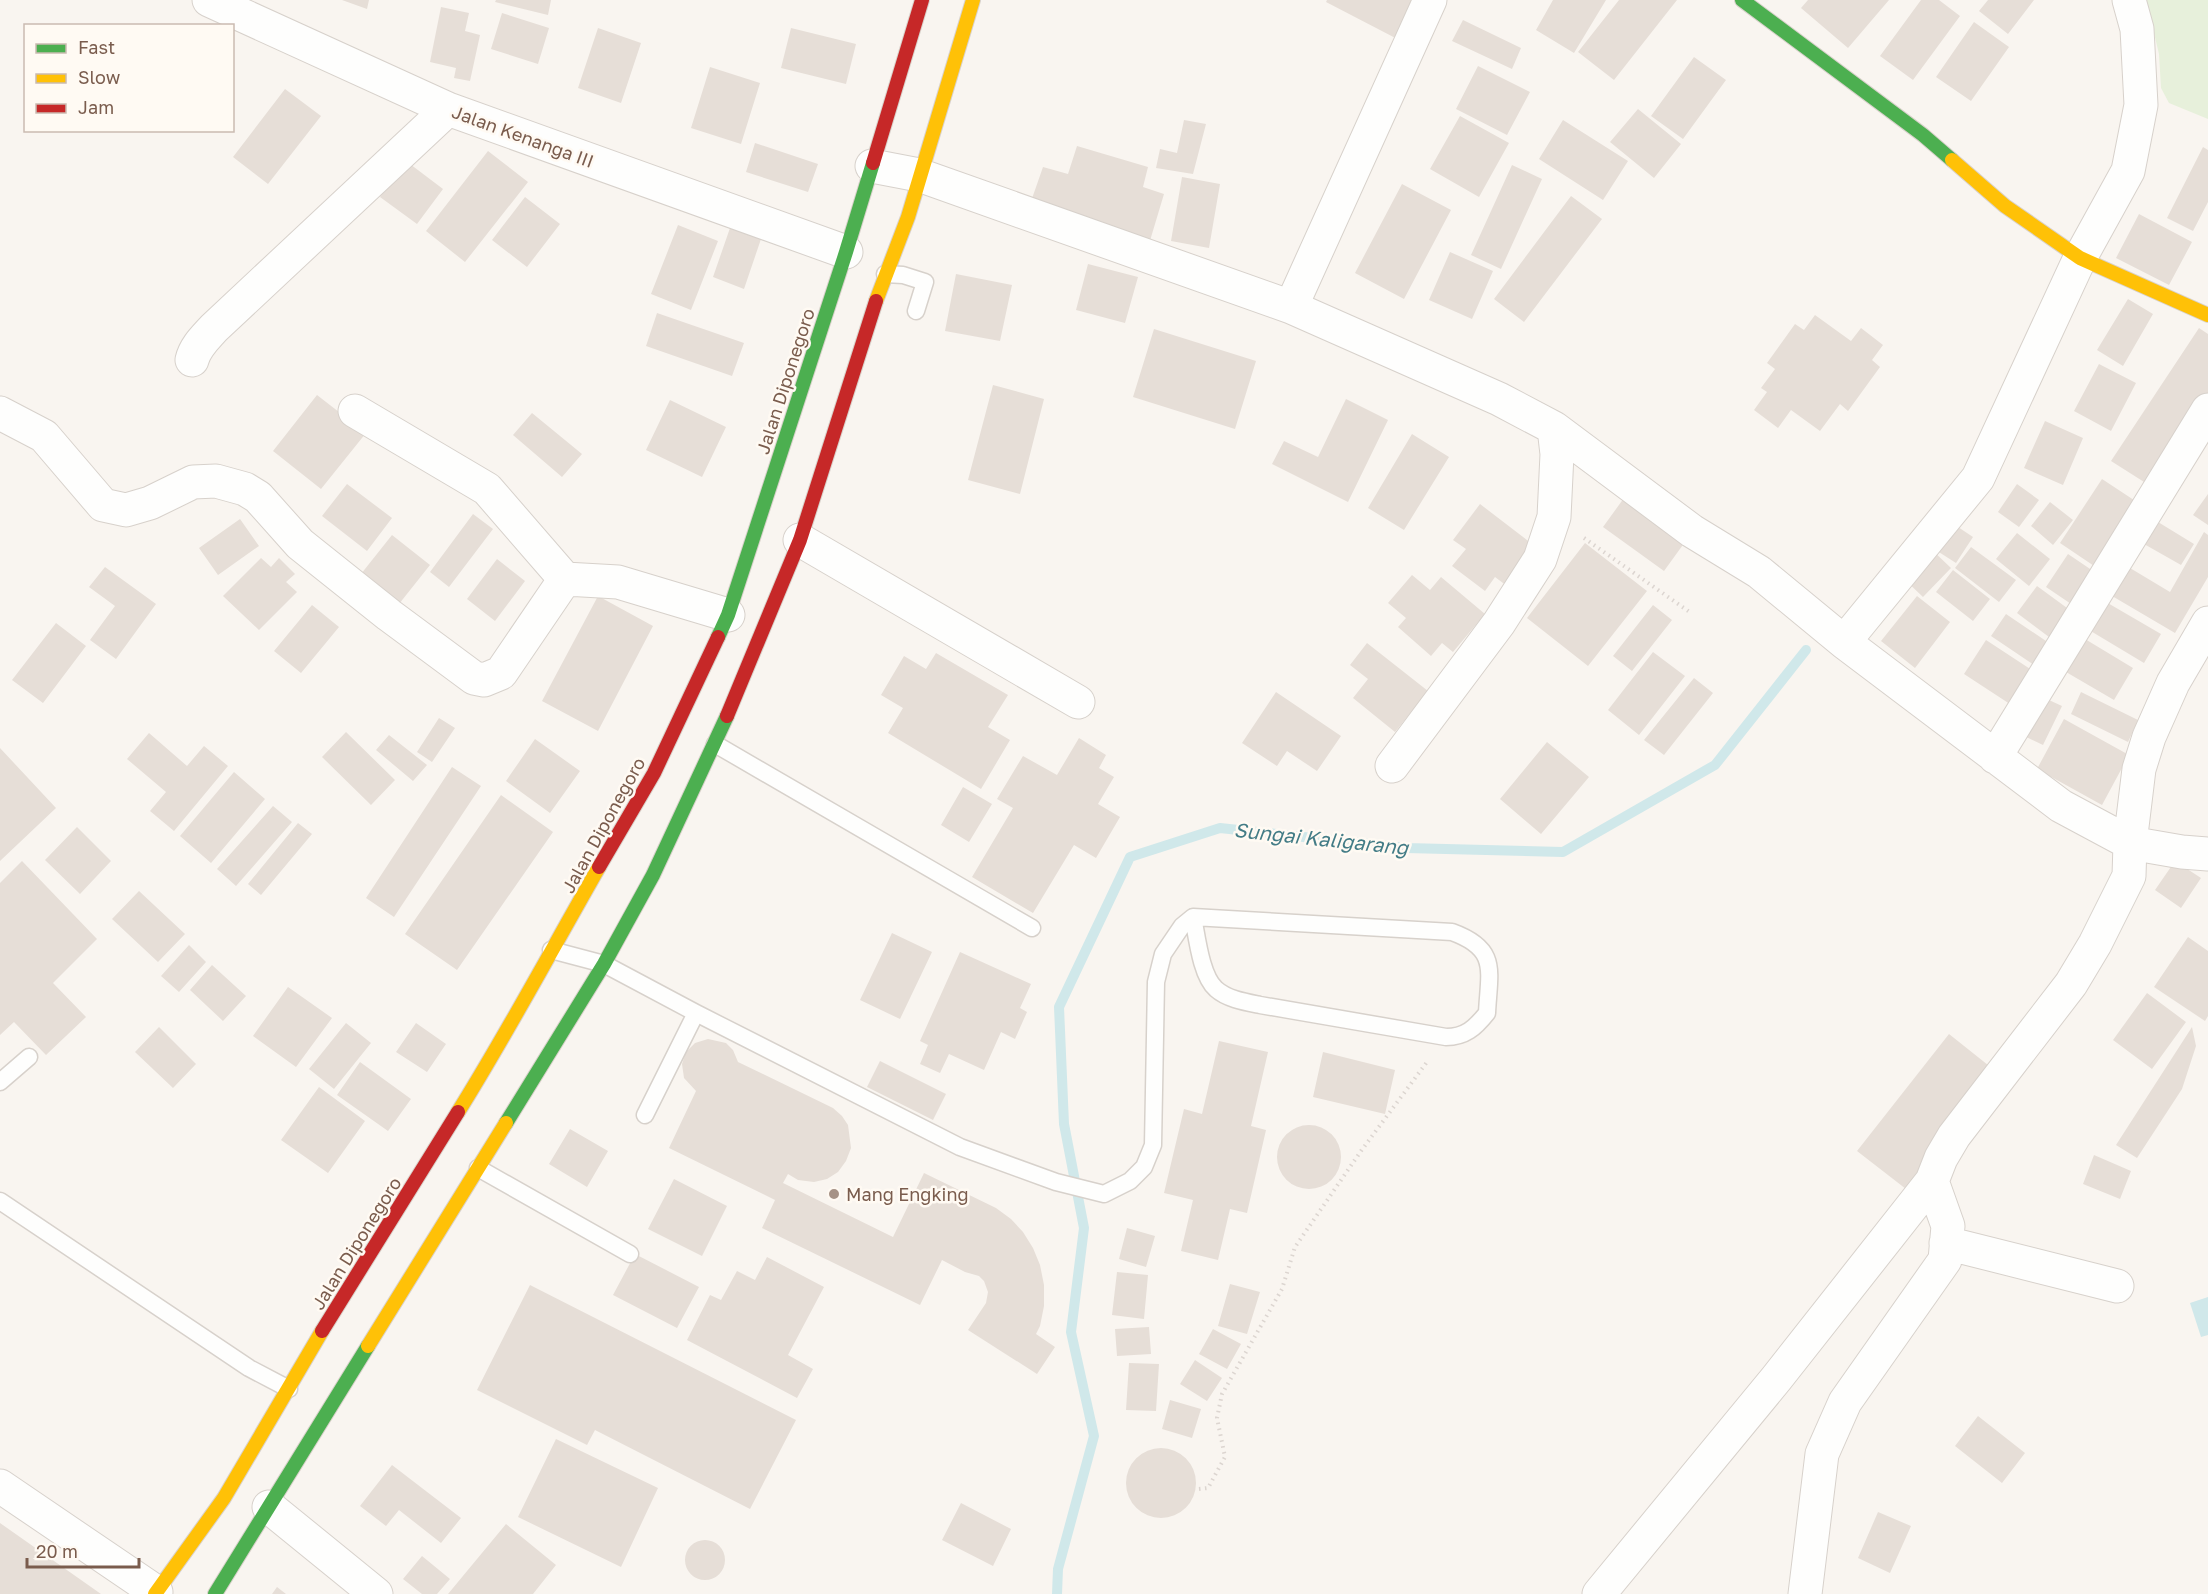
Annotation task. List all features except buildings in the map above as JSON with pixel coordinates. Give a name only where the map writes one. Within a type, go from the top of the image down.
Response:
[{"type":"main road","name":"Jalan Diponegoro","points":[[156,1593],[224,1498],[294,1391],[302,1364],[502,1041],[551,950],[654,773],[728,615],[846,252],[922,0]]},
{"type":"main road","points":[[215,1594],[269,1507],[325,1404],[478,1168],[604,964],[653,875],[715,744],[800,540],[885,274],[908,217],[973,0]]},
{"type":"main road","points":[[1742,0],[1923,135],[2005,206],[2080,258],[2208,315]]},
{"type":"street","name":"Jalan Kenanga III","points":[[208,0],[448,109],[846,252]]},
{"type":"street","points":[[1291,307],[1430,0]]},
{"type":"street","points":[[1844,642],[1978,478],[2080,258],[2128,171],[2141,105],[2137,29],[2129,0]]},
{"type":"street","points":[[192,360],[200,343],[214,328],[448,109]]},
{"type":"street","points":[[872,166],[919,175],[1291,307],[1499,399],[1554,428],[1692,531],[1759,572],[1844,642],[2061,806],[2130,843],[2208,854]]},
{"type":"street","points":[[1995,757],[2208,410]]},
{"type":"street","points":[[355,411],[487,489],[565,579],[618,582],[728,615]]},
{"type":"street","points":[[0,413],[44,436],[103,505],[126,510],[150,503],[193,482],[216,482],[245,489],[258,498],[300,544],[389,615],[474,678],[484,680],[501,673],[565,579]]},
{"type":"street","points":[[1392,766],[1505,614],[1540,559],[1554,517],[1557,454],[1554,428]]},
{"type":"street","points":[[800,540],[1078,702]]},
{"type":"street","points":[[1602,1593],[1932,1182],[1941,1158],[1954,1136],[2071,984],[2095,944],[2129,876],[2130,843],[2139,769],[2149,737],[2173,683],[2208,623]]},
{"type":"street","points":[[1805,1594],[1822,1454],[1845,1402],[1945,1260],[1947,1226],[1932,1182]]},
{"type":"street","points":[[1946,1243],[2117,1286]]},
{"type":"street","points":[[0,1486],[156,1593]]},
{"type":"street","points":[[269,1507],[376,1594]]},
{"type":"lane","points":[[885,274],[903,275],[925,282],[916,311]]},
{"type":"lane","points":[[715,744],[1032,928]]},
{"type":"lane","points":[[551,950],[604,964],[960,1147],[1056,1182],[1104,1194],[1130,1181],[1144,1167],[1153,1145],[1156,982],[1162,954],[1182,926],[1193,918],[1452,932],[1478,944],[1485,955],[1489,967],[1487,1013],[1469,1032],[1458,1037],[1446,1037],[1260,1005],[1228,996],[1211,984],[1204,968],[1193,918]]},
{"type":"lane","points":[[645,1115],[696,1013]]},
{"type":"lane","points":[[0,1082],[29,1057]]},
{"type":"lane","points":[[478,1168],[630,1254]]},
{"type":"lane","points":[[0,1201],[249,1368],[294,1391]]},
{"type":"path","points":[[1554,517],[1691,613]]},
{"type":"path","points":[[1199,1489],[1208,1488],[1225,1457],[1217,1418],[1222,1394],[1282,1289],[1295,1247],[1361,1151],[1446,1037]]},
{"type":"green space","points":[[2146,0],[2208,0],[2208,119],[2169,103],[2161,88],[2159,54]]},
{"type":"water","points":[[2208,1297],[2208,1335],[2201,1337],[2190,1303]]},
{"type":"waterway","name":"Sungai Kaligarang","points":[[1057,1594],[1058,1569],[1094,1436],[1071,1332],[1084,1228],[1064,1124],[1059,1007],[1130,857],[1220,828],[1406,848],[1563,852],[1715,765],[1806,650]]},
{"type":"traffic: fast","points":[[1742,0],[1923,135],[1952,160]]},
{"type":"traffic: fast","points":[[718,637],[728,615],[873,163]]},
{"type":"traffic: fast","points":[[506,1123],[604,964],[653,875],[727,716]]},
{"type":"traffic: fast","points":[[215,1594],[368,1346]]},
{"type":"traffic: slow","points":[[876,301],[908,217],[973,0]]},
{"type":"traffic: slow","points":[[1952,160],[2005,206],[2080,258],[2208,315]]},
{"type":"traffic: slow","points":[[458,1112],[599,867]]},
{"type":"traffic: slow","points":[[368,1346],[506,1123]]},
{"type":"traffic: slow","points":[[155,1594],[224,1498],[322,1331]]},
{"type":"traffic: jam","points":[[873,163],[922,0]]},
{"type":"traffic: jam","points":[[727,716],[800,540],[876,301]]},
{"type":"traffic: jam","points":[[599,867],[654,773],[718,637]]},
{"type":"traffic: jam","points":[[322,1331],[458,1112]]},
{"type":"place","name":"Mang Engking","points":[[834,1194]]}]
